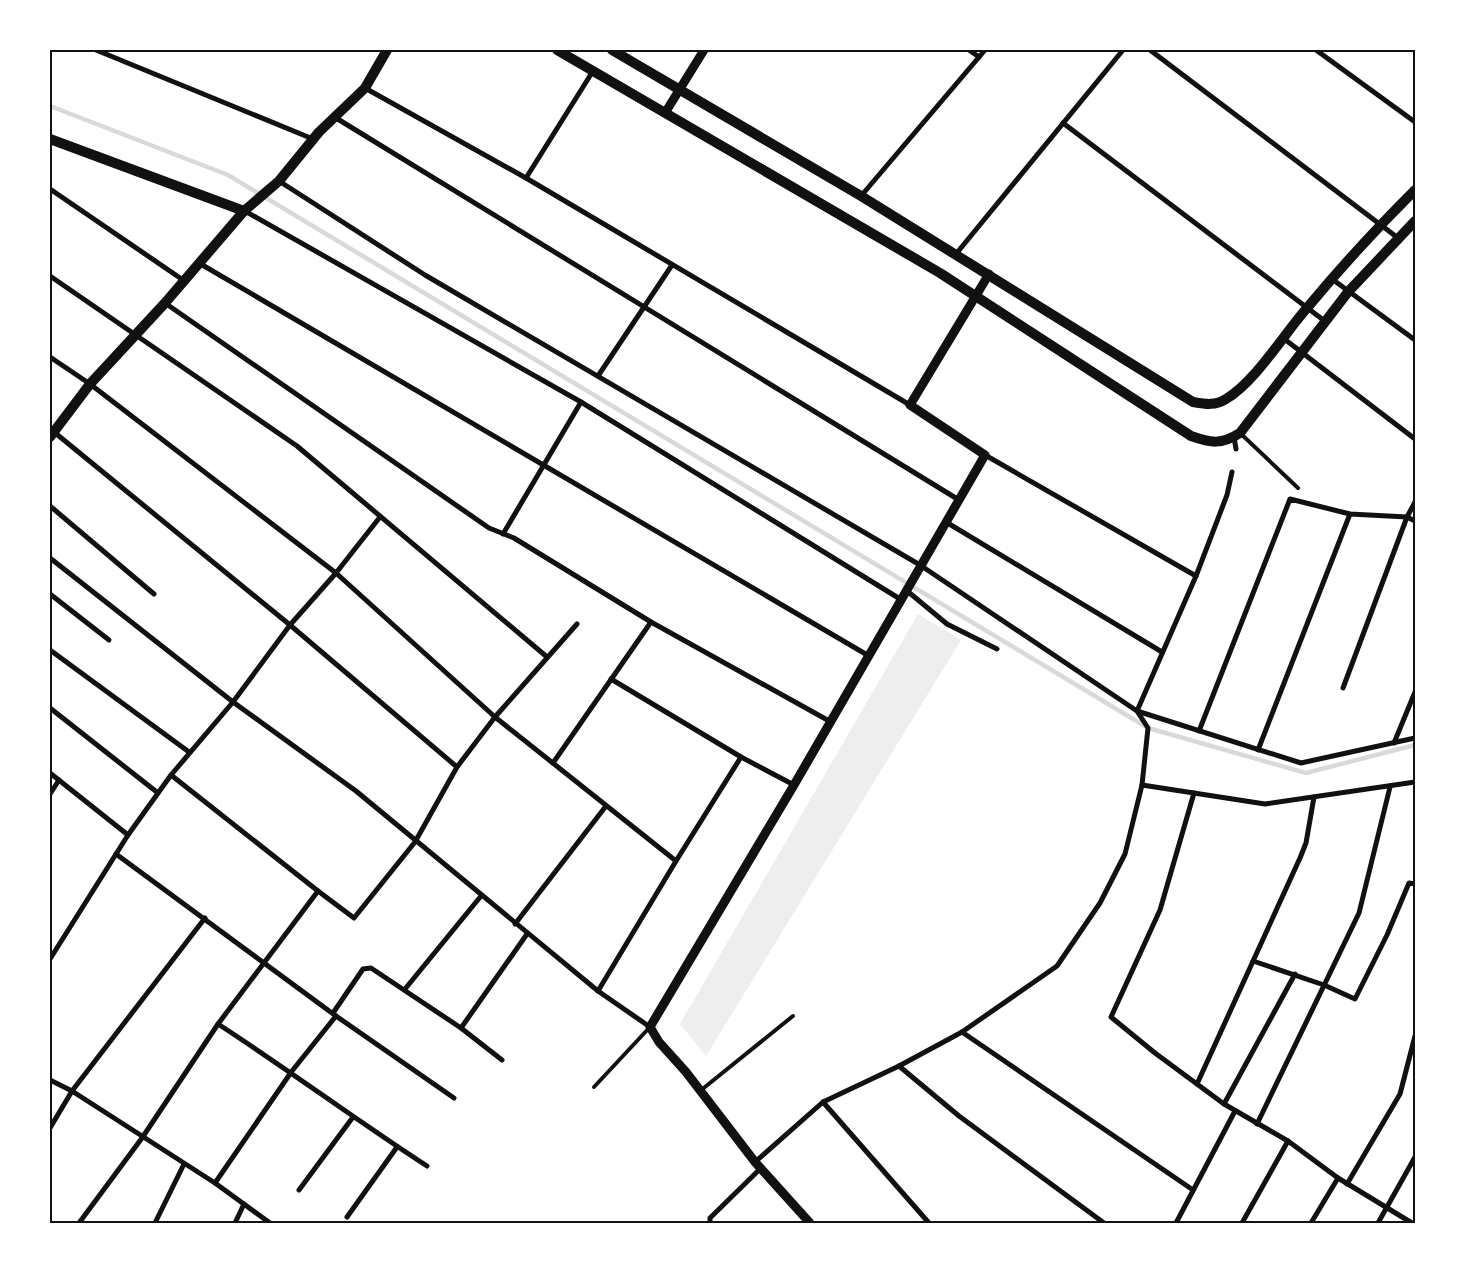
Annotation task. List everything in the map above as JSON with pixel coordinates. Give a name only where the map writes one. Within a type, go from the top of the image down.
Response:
[{"type":"main road","points":[[52,435],[90,384],[166,303],[198,262],[244,210],[279,181],[313,139],[365,88],[386,50]]},
{"type":"main road","points":[[557,50],[976,296],[1191,436],[1211,443],[1237,435],[1303,353],[1348,292],[1415,221]]},
{"type":"main road","points":[[612,50],[862,196],[1185,396],[1200,403],[1219,403],[1245,384],[1332,279],[1381,224],[1415,190]]},
{"type":"main road","points":[[50,139],[244,210]]},
{"type":"street","points":[[96,50],[313,139]]},
{"type":"street","points":[[665,113],[704,50]]},
{"type":"street","points":[[969,50],[979,57]]},
{"type":"street","points":[[862,196],[985,50]]},
{"type":"street","points":[[956,254],[1124,50]]},
{"type":"street","points":[[1150,50],[1399,238]]},
{"type":"street","points":[[1316,50],[1415,122]]},
{"type":"street","points":[[526,178],[593,71]]},
{"type":"street","points":[[365,88],[526,178],[910,406],[985,455],[1196,576]]},
{"type":"street","points":[[336,118],[959,500]]},
{"type":"street","points":[[1063,123],[1326,322]]},
{"type":"street","points":[[279,181],[425,275],[920,565],[1137,711],[1301,763],[1415,738]]},
{"type":"street","points":[[50,189],[183,280]]},
{"type":"street","points":[[244,210],[581,402],[900,598]]},
{"type":"street","points":[[198,262],[542,466],[869,656]]},
{"type":"street","points":[[598,376],[672,265]]},
{"type":"street","points":[[910,406],[989,274]]},
{"type":"street","points":[[50,276],[297,446],[547,657]]},
{"type":"street","points":[[1332,279],[1415,340]]},
{"type":"street","points":[[166,303],[489,528],[504,534],[651,622],[830,722]]},
{"type":"street","points":[[1283,338],[1415,439]]},
{"type":"street","points":[[50,357],[90,384],[336,573],[495,717],[676,861]]},
{"type":"street","points":[[504,534],[581,402]]},
{"type":"street","points":[[52,435],[290,625],[457,767]]},
{"type":"street","points":[[1236,449],[1237,435]]},
{"type":"street","points":[[650,1027],[985,455]]},
{"type":"street","points":[[1137,711],[1196,576],[1227,495],[1232,472]]},
{"type":"street","points":[[1200,731],[1290,499],[1350,514],[1407,517],[1415,521]]},
{"type":"street","points":[[1343,688],[1407,517],[1415,502]]},
{"type":"street","points":[[50,506],[154,594]]},
{"type":"street","points":[[1258,750],[1350,514]]},
{"type":"street","points":[[50,959],[128,835],[188,752],[233,702],[290,625],[336,573],[380,517]]},
{"type":"street","points":[[945,522],[1162,652]]},
{"type":"street","points":[[50,558],[233,702],[356,791],[415,842],[598,991],[650,1027],[659,1042],[758,1165],[810,1223]]},
{"type":"street","points":[[906,589],[947,624],[997,649]]},
{"type":"street","points":[[50,594],[109,640]]},
{"type":"street","points":[[552,763],[651,622]]},
{"type":"street","points":[[171,775],[354,918],[415,842],[457,767],[495,717],[577,624]]},
{"type":"street","points":[[50,650],[188,752]]},
{"type":"street","points":[[611,679],[741,757],[794,784]]},
{"type":"street","points":[[1394,744],[1415,692]]},
{"type":"street","points":[[50,708],[158,794]]},
{"type":"street","points":[[710,1223],[710,1218],[758,1165],[823,1102],[899,1066],[962,1032],[1057,966],[1100,903],[1125,854],[1142,785],[1148,728],[1137,711]]},
{"type":"street","points":[[598,991],[741,757]]},
{"type":"street","points":[[50,773],[128,835]]},
{"type":"street","points":[[50,794],[58,780]]},
{"type":"street","points":[[1142,785],[1265,804],[1415,782]]},
{"type":"street","points":[[1257,1124],[1359,913],[1390,787]]},
{"type":"street","points":[[1194,793],[1160,910],[1111,1017],[1154,1052],[1234,1111],[1288,1141],[1347,1184],[1412,1223]]},
{"type":"street","points":[[1197,1084],[1300,858],[1306,843],[1314,797]]},
{"type":"street","points":[[515,924],[606,806]]},
{"type":"street","points":[[116,854],[206,918],[334,1015],[454,1098]]},
{"type":"street","points":[[1253,961],[1295,974],[1355,999],[1387,935],[1408,883],[1415,884]]},
{"type":"street","points":[[79,1223],[142,1138],[218,1024],[318,891]]},
{"type":"street","points":[[404,989],[481,896]]},
{"type":"street","points":[[50,1128],[72,1091],[206,918]]},
{"type":"street","points":[[461,1028],[527,934]]},
{"type":"street","points":[[215,1183],[292,1071],[334,1015],[363,969],[371,968],[404,989],[461,1028],[502,1060]]},
{"type":"street","points":[[1224,1104],[1295,974]]},
{"type":"street","points":[[218,1024],[292,1071],[353,1117],[427,1166]]},
{"type":"street","points":[[962,1032],[1193,1190]]},
{"type":"street","points":[[1347,1184],[1400,1094],[1415,1036]]},
{"type":"street","points":[[899,1066],[959,1116],[1104,1223]]},
{"type":"street","points":[[50,1080],[72,1091],[142,1138],[215,1183],[270,1223]]},
{"type":"street","points":[[823,1102],[929,1223]]},
{"type":"street","points":[[1176,1223],[1234,1111]]},
{"type":"street","points":[[299,1190],[353,1117]]},
{"type":"street","points":[[1242,1223],[1288,1141]]},
{"type":"street","points":[[347,1217],[397,1147]]},
{"type":"street","points":[[1378,1223],[1415,1157]]},
{"type":"street","points":[[155,1223],[184,1164]]},
{"type":"street","points":[[1311,1223],[1338,1178]]},
{"type":"street","points":[[235,1223],[244,1204]]},
{"type":"lane","points":[[1237,435],[1298,488]]},
{"type":"lane","points":[[700,1091],[793,1016]]},
{"type":"lane","points":[[594,1086],[650,1027]]},
{"type":"shaded area","points":[[918,614],[961,640],[706,1056],[680,1024]]},
{"type":"waterway","points":[[50,106],[228,175],[1148,728],[1306,773],[1415,745]]}]
